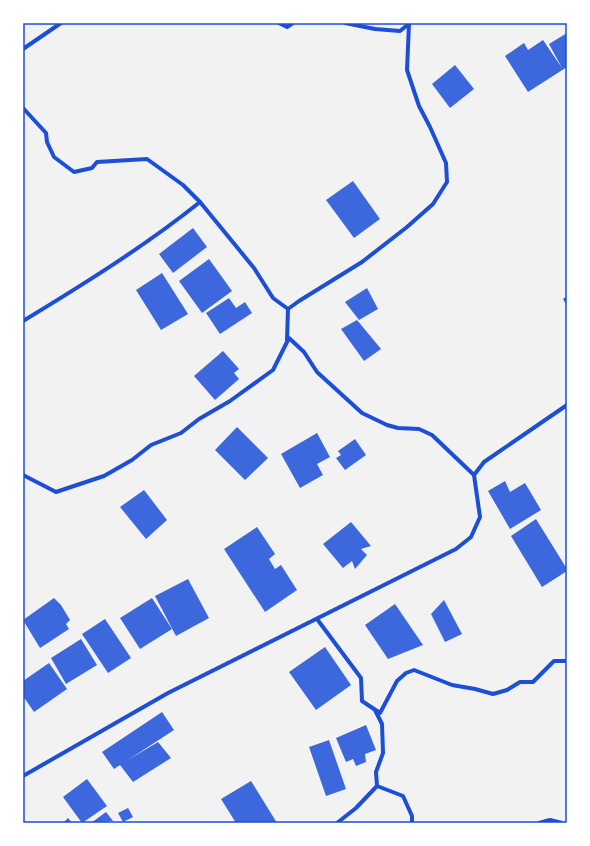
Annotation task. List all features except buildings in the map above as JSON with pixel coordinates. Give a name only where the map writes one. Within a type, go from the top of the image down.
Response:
[{"type":"street","points":[[23,49],[62,23]]},
{"type":"street","points":[[279,23],[288,27],[293,23]]},
{"type":"street","points":[[345,23],[370,28],[400,31],[410,23]]},
{"type":"street","points":[[288,309],[362,262],[407,227],[433,204],[447,182],[446,163],[419,106],[407,70],[410,23]]},
{"type":"street","points":[[23,108],[46,133],[47,142],[54,157],[74,172],[92,168],[97,162],[147,159],[183,185],[200,202],[254,268],[273,298],[288,309]]},
{"type":"street","points":[[23,321],[86,282],[179,219],[200,202]]},
{"type":"street","points":[[23,475],[56,492],[104,476],[132,460],[151,445],[182,433],[199,419],[230,401],[273,370],[286,342],[288,309]]},
{"type":"street","points":[[23,776],[168,693],[456,549],[471,537],[480,517],[474,475],[432,435],[419,429],[398,428],[387,425],[362,413],[317,372],[304,352],[289,338],[286,342]]},
{"type":"street","points":[[474,475],[484,462],[567,405]]},
{"type":"street","points":[[317,618],[360,678],[362,701],[380,713],[397,681],[406,673],[414,670],[452,685],[493,694],[520,682],[533,682],[554,661],[567,661]]},
{"type":"street","points":[[337,823],[356,808],[377,786],[376,772],[383,753],[382,724],[374,709]]},
{"type":"street","points":[[377,786],[403,796],[412,816],[412,823]]},
{"type":"street","points":[[539,823],[550,820],[567,823]]}]
